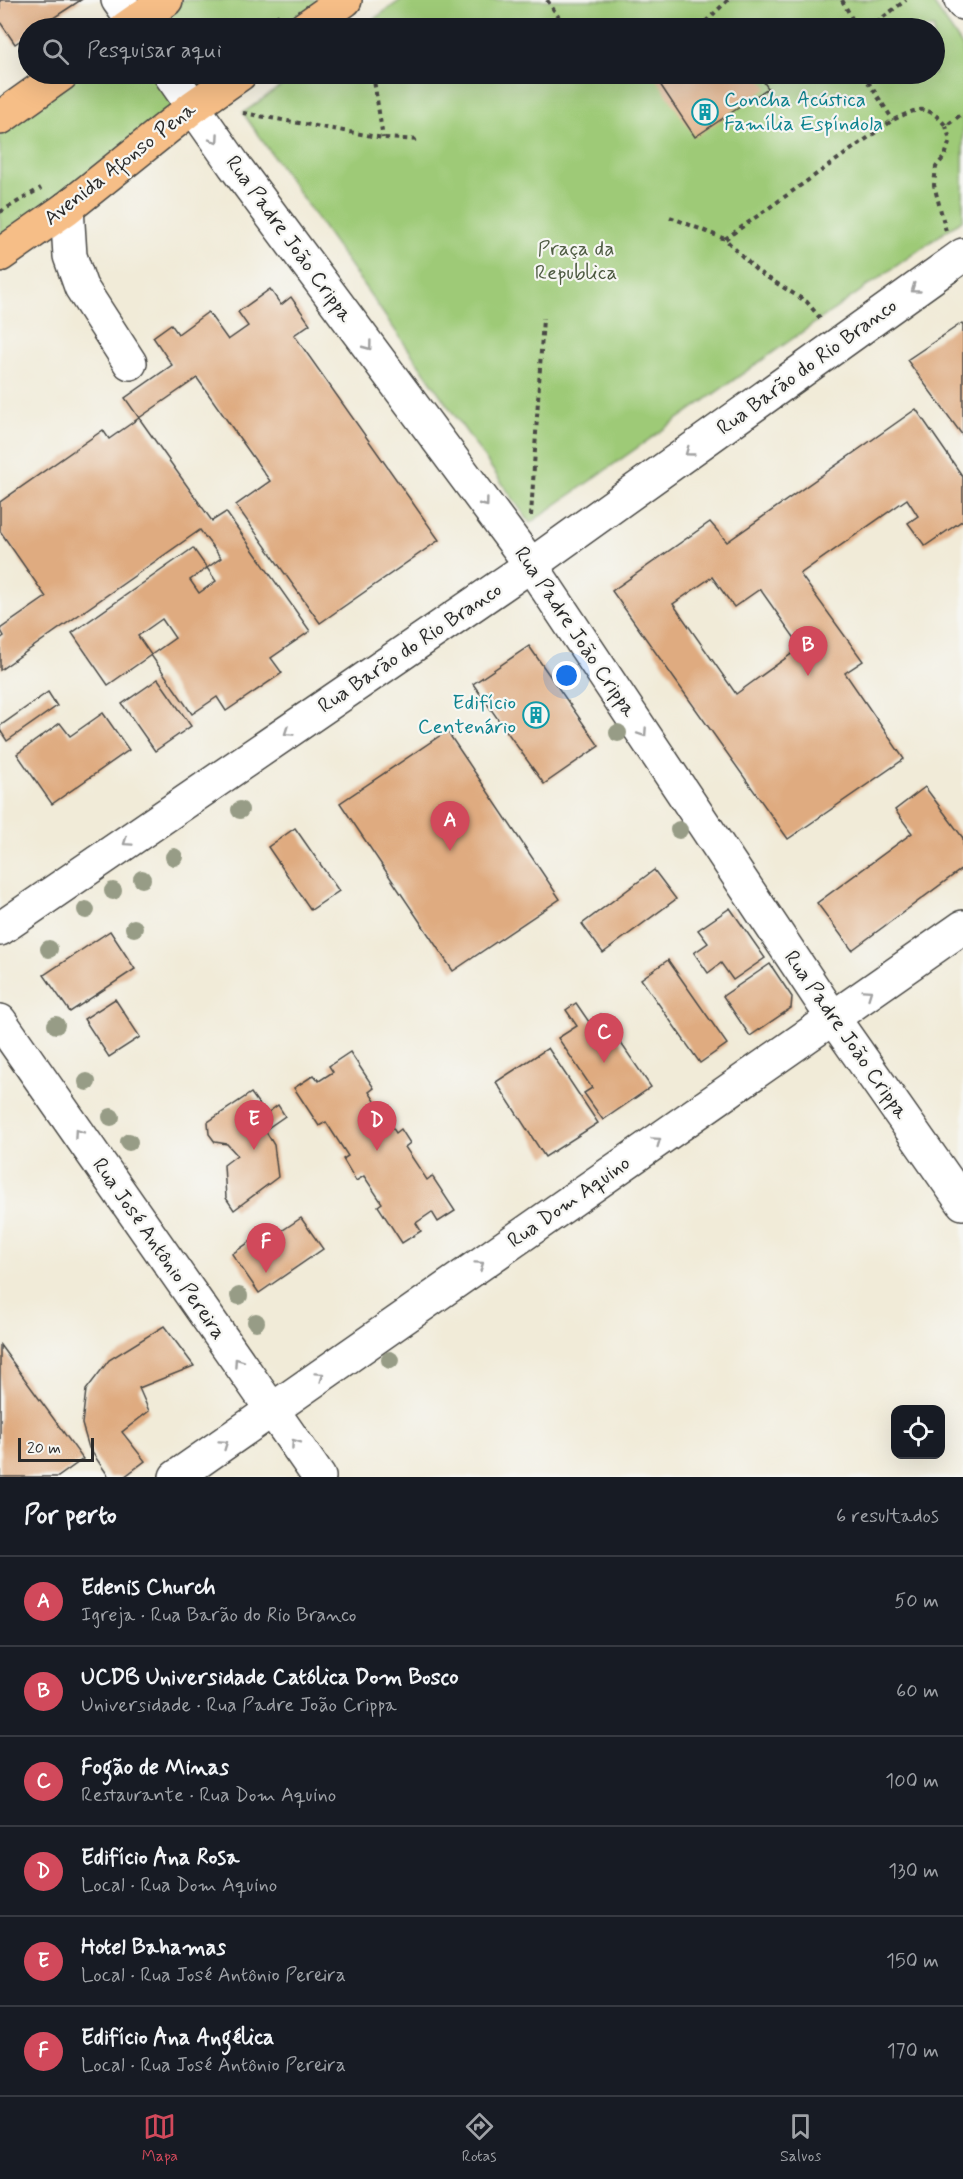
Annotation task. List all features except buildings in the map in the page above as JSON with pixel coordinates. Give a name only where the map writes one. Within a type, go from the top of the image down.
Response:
[{"type":"main road","points":[[133,18],[166,0]]},
{"type":"main road","points":[[319,18],[345,0]]},
{"type":"main road","points":[[0,118],[48,84]]},
{"type":"main road","name":"Avenida Afonso Pena","points":[[0,255],[67,208],[193,106],[225,84]]},
{"type":"street","name":"Rua Padre João Crippa","points":[[177,84],[241,174],[531,565],[833,1018],[963,1203]]},
{"type":"street","points":[[67,208],[70,256],[81,287],[130,363]]},
{"type":"street","name":"Rua Barão do Rio Branco","points":[[0,929],[531,565],[954,243]]},
{"type":"street","name":"Rua Dom Aquino","points":[[176,1477],[963,927]]},
{"type":"street","name":"Rua José Antônio Pereira","points":[[0,1021],[319,1477]]},
{"type":"path","points":[[547,0],[559,18]]},
{"type":"path","points":[[709,18],[728,0]]},
{"type":"path","points":[[842,0],[852,18]]},
{"type":"path","points":[[882,18],[906,0]]},
{"type":"path","points":[[375,84],[383,138]]},
{"type":"path","points":[[869,84],[893,120]]},
{"type":"path","points":[[725,239],[893,120],[923,109],[936,115],[946,126],[950,140],[945,156],[936,167],[934,185],[954,243]]},
{"type":"path","points":[[243,113],[383,138],[419,140]]},
{"type":"path","points":[[946,126],[963,113]]},
{"type":"path","points":[[670,217],[725,239],[758,271],[807,302],[820,318]]},
{"type":"path","points":[[531,523],[543,318]]},
{"type":"green space","points":[[166,0],[345,0],[319,18],[140,18]]},
{"type":"green space","name":"Praça da Republica","points":[[401,0],[931,0],[943,18],[375,18]]},
{"type":"green space","name":"Praça da Republica","points":[[945,21],[963,47],[963,219],[530,523],[243,113],[284,84],[945,84]]},
{"type":"green space","points":[[48,84],[227,84],[0,255],[0,118]]},
{"type":"place","name":"Concha Acústica Família Espíndola","points":[[705,112]]},
{"type":"place","name":"UCDB Universidade Católica Dom Bosco","points":[[808,676]]},
{"type":"place","name":"Edifício Centenário","points":[[536,715]]},
{"type":"place","name":"Edenis Church","points":[[450,851]]},
{"type":"place","name":"Fogão de Minas","points":[[604,1063]]},
{"type":"place","name":"Hotel Bahamas","points":[[254,1150]]},
{"type":"place","name":"Edifício Ana Rosa","points":[[377,1151]]},
{"type":"place","name":"Edifício Ana Angélica","points":[[266,1273]]}]
